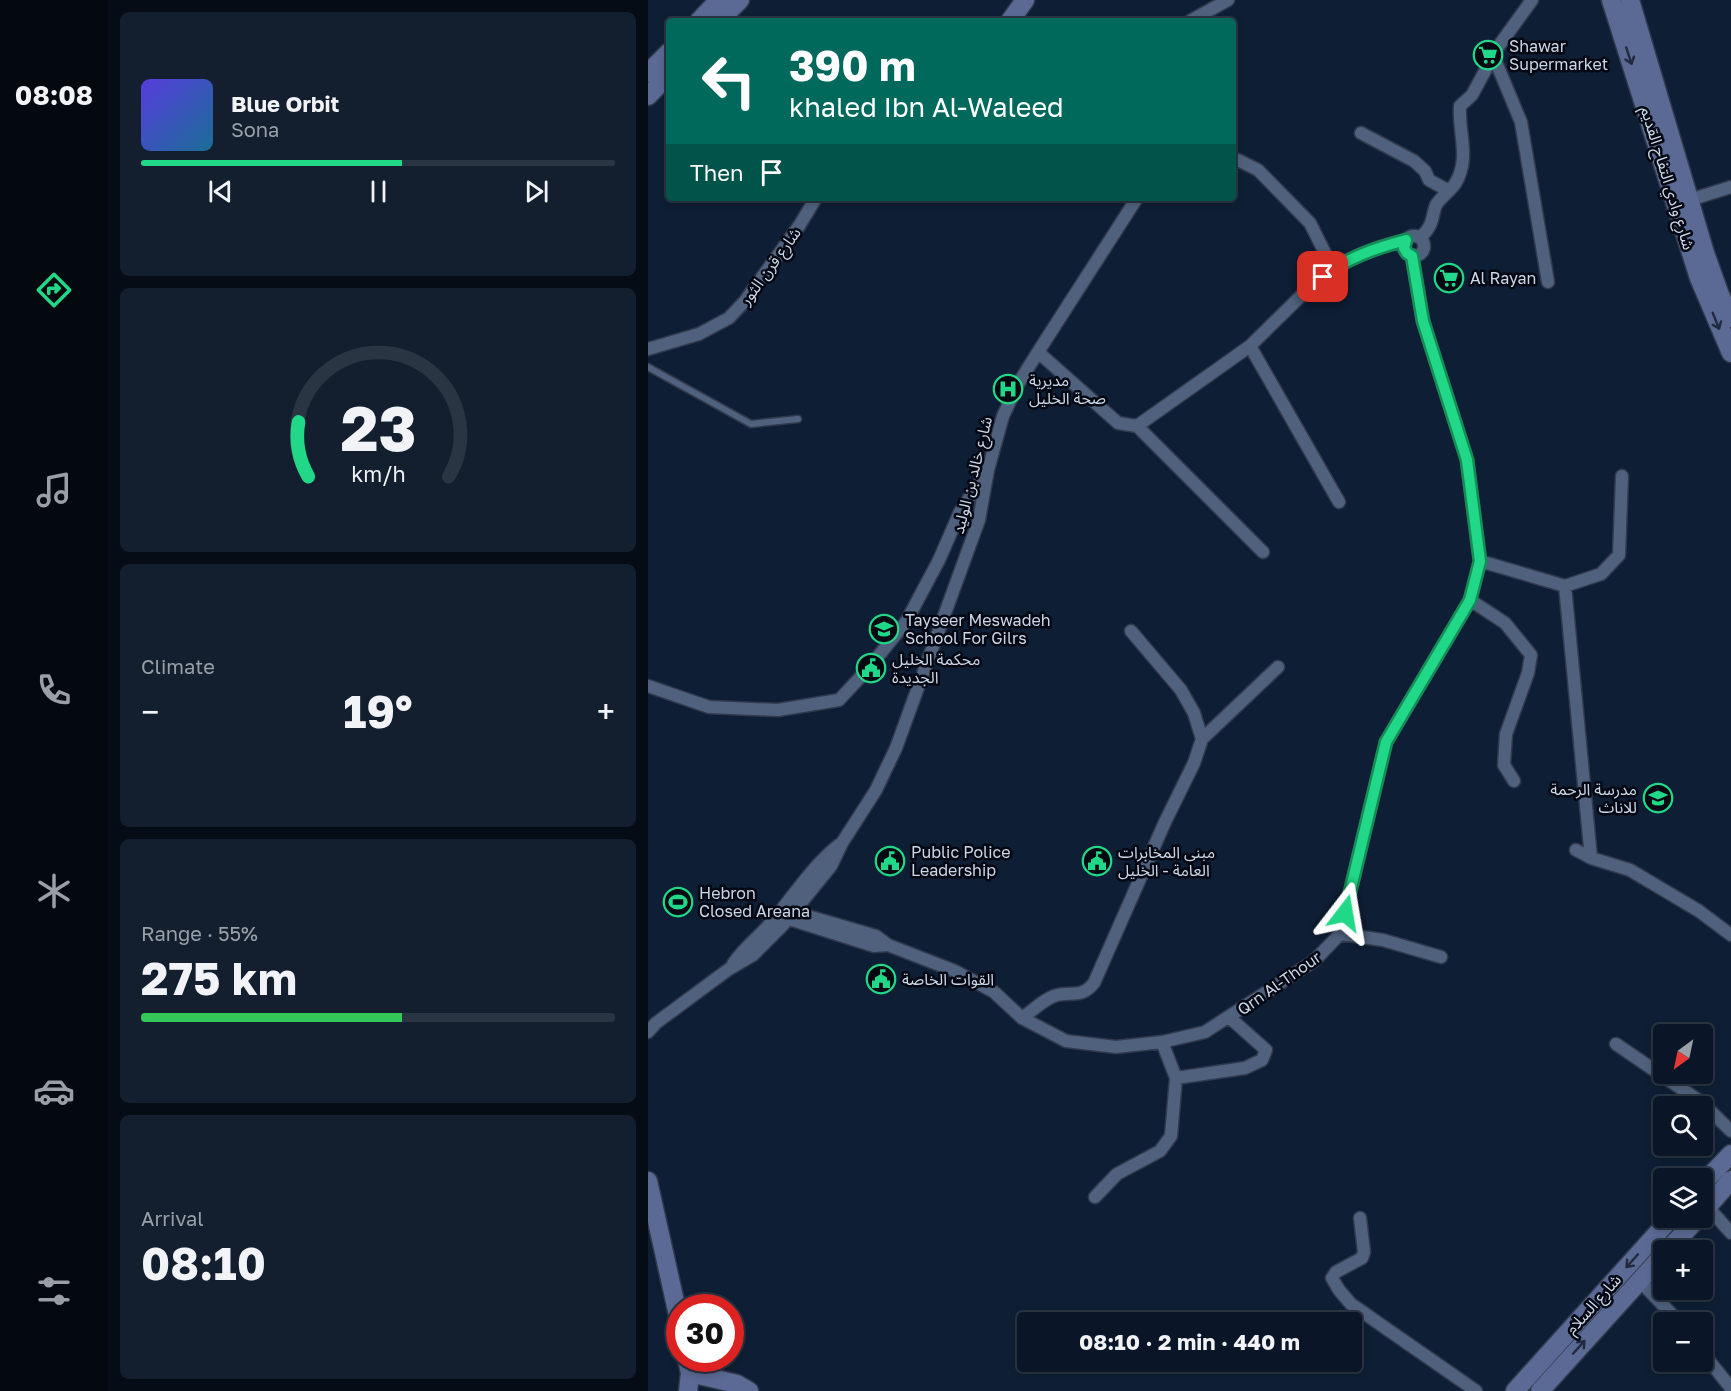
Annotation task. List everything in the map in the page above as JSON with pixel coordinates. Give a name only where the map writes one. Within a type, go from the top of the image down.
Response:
[{"type":"street","points":[[703,18],[719,0]]},
{"type":"street","points":[[722,18],[740,0]]},
{"type":"street","points":[[1195,18],[1228,0]]},
{"type":"street","points":[[1420,238],[1429,227],[1437,204],[1460,174],[1464,154],[1459,120],[1460,106],[1472,95],[1493,55],[1532,0]]},
{"type":"street","name":"شارع وادي التفاح القديم","points":[[1611,0],[1684,202],[1731,318]]},
{"type":"street","name":"شارع وادي التفاح القديم","points":[[1630,0],[1684,202],[1699,278],[1731,353]]},
{"type":"street","points":[[648,73],[666,55]]},
{"type":"street","points":[[1493,55],[1521,122],[1548,282]]},
{"type":"street","points":[[648,96],[666,77]]},
{"type":"street","points":[[1361,133],[1414,161],[1425,171],[1429,180],[1449,191]]},
{"type":"street","points":[[1236,162],[1238,160],[1258,170],[1310,223],[1329,261],[1339,264]]},
{"type":"street","points":[[1684,202],[1731,187]]},
{"type":"street","name":"شارع قرن الثور","points":[[648,349],[709,330],[737,311],[799,226],[814,201]]},
{"type":"street","name":"شارع خالد بن الوليد","points":[[648,1032],[656,1023],[729,969],[742,951],[787,915],[822,858],[842,843],[876,790],[896,748],[979,520],[988,470],[1003,416],[1018,384],[1135,201]]},
{"type":"street","points":[[1137,426],[1250,346],[1308,289],[1339,264],[1412,236],[1420,238]]},
{"type":"street","points":[[1406,240],[1405,251],[1412,256],[1424,249],[1420,238]]},
{"type":"street","name":"Qrn Al-Thour","points":[[787,915],[876,936],[888,945],[965,976],[994,992],[1022,1018],[1066,1041],[1116,1047],[1162,1042],[1205,1032],[1314,962],[1340,934],[1386,742],[1470,600],[1480,561],[1467,460],[1423,321],[1412,256]]},
{"type":"street","points":[[1250,346],[1339,502]]},
{"type":"street","points":[[1038,352],[1118,423],[1137,426],[1263,552]]},
{"type":"street","points":[[648,686],[709,707],[778,710],[839,700],[906,622],[939,560],[960,512],[988,470]]},
{"type":"street","points":[[1480,561],[1565,586],[1601,574],[1619,555],[1622,476]]},
{"type":"street","points":[[1565,586],[1591,858]]},
{"type":"street","points":[[1470,600],[1504,623],[1531,655],[1528,673],[1506,734],[1504,765],[1514,781]]},
{"type":"street","points":[[1131,631],[1180,690],[1194,713],[1202,739]]},
{"type":"street","points":[[1022,1018],[1053,996],[1079,994],[1088,990],[1094,983],[1165,822],[1194,763],[1202,739],[1278,667]]},
{"type":"street","points":[[1576,850],[1591,858],[1630,870],[1699,911],[1731,935]]},
{"type":"street","points":[[1340,934],[1383,940],[1441,957]]},
{"type":"street","points":[[1176,1078],[1245,1068],[1262,1060],[1266,1050],[1230,1018]]},
{"type":"street","points":[[1095,1197],[1117,1174],[1160,1151],[1171,1136],[1176,1078],[1162,1042]]},
{"type":"street","points":[[1616,1044],[1701,1102],[1731,1131]]},
{"type":"street","points":[[1713,1173],[1731,1154]]},
{"type":"street","points":[[1713,1201],[1731,1180]]},
{"type":"street","points":[[648,1181],[673,1294]]},
{"type":"street","points":[[1360,1218],[1364,1252],[1362,1258],[1336,1272],[1332,1278],[1339,1290],[1351,1304],[1476,1391]]},
{"type":"street","points":[[1713,1220],[1731,1233]]},
{"type":"street","name":"شارع السلام","points":[[1515,1391],[1662,1228]]},
{"type":"street","points":[[1677,1240],[1689,1228]]},
{"type":"street","name":"شارع السلام","points":[[1540,1391],[1653,1265]]},
{"type":"street","points":[[1639,1280],[1670,1312]]},
{"type":"street","points":[[1713,1366],[1731,1388]]},
{"type":"street","points":[[689,1374],[737,1384],[749,1391]]},
{"type":"lane","points":[[648,367],[752,424],[798,420]]},
{"type":"place","name":"Shawar Supermarket","points":[[1488,55]]},
{"type":"place","name":"Al Rayan","points":[[1449,278]]},
{"type":"place","name":"مديرية صحة الخليل","points":[[1008,389]]},
{"type":"place","name":"Tayseer Meswadeh School For Gilrs","points":[[884,629]]},
{"type":"place","name":"محكمة الخليل الجديدة","points":[[871,668]]},
{"type":"place","name":"مدرسة الرحمة للاناث","points":[[1658,798]]},
{"type":"place","name":"Public Police Leadership","points":[[890,861]]},
{"type":"place","name":"مبنى المخابرات العامة - الخليل","points":[[1097,861]]},
{"type":"place","name":"Hebron Closed Areana","points":[[678,902]]},
{"type":"place","name":"القوات الخاصة","points":[[881,979]]},
{"type":"route","points":[[1323,277],[1339,264],[1377,248],[1406,240],[1404,248],[1412,256],[1423,321],[1467,460],[1480,561],[1470,600],[1386,742],[1345,913]]}]
